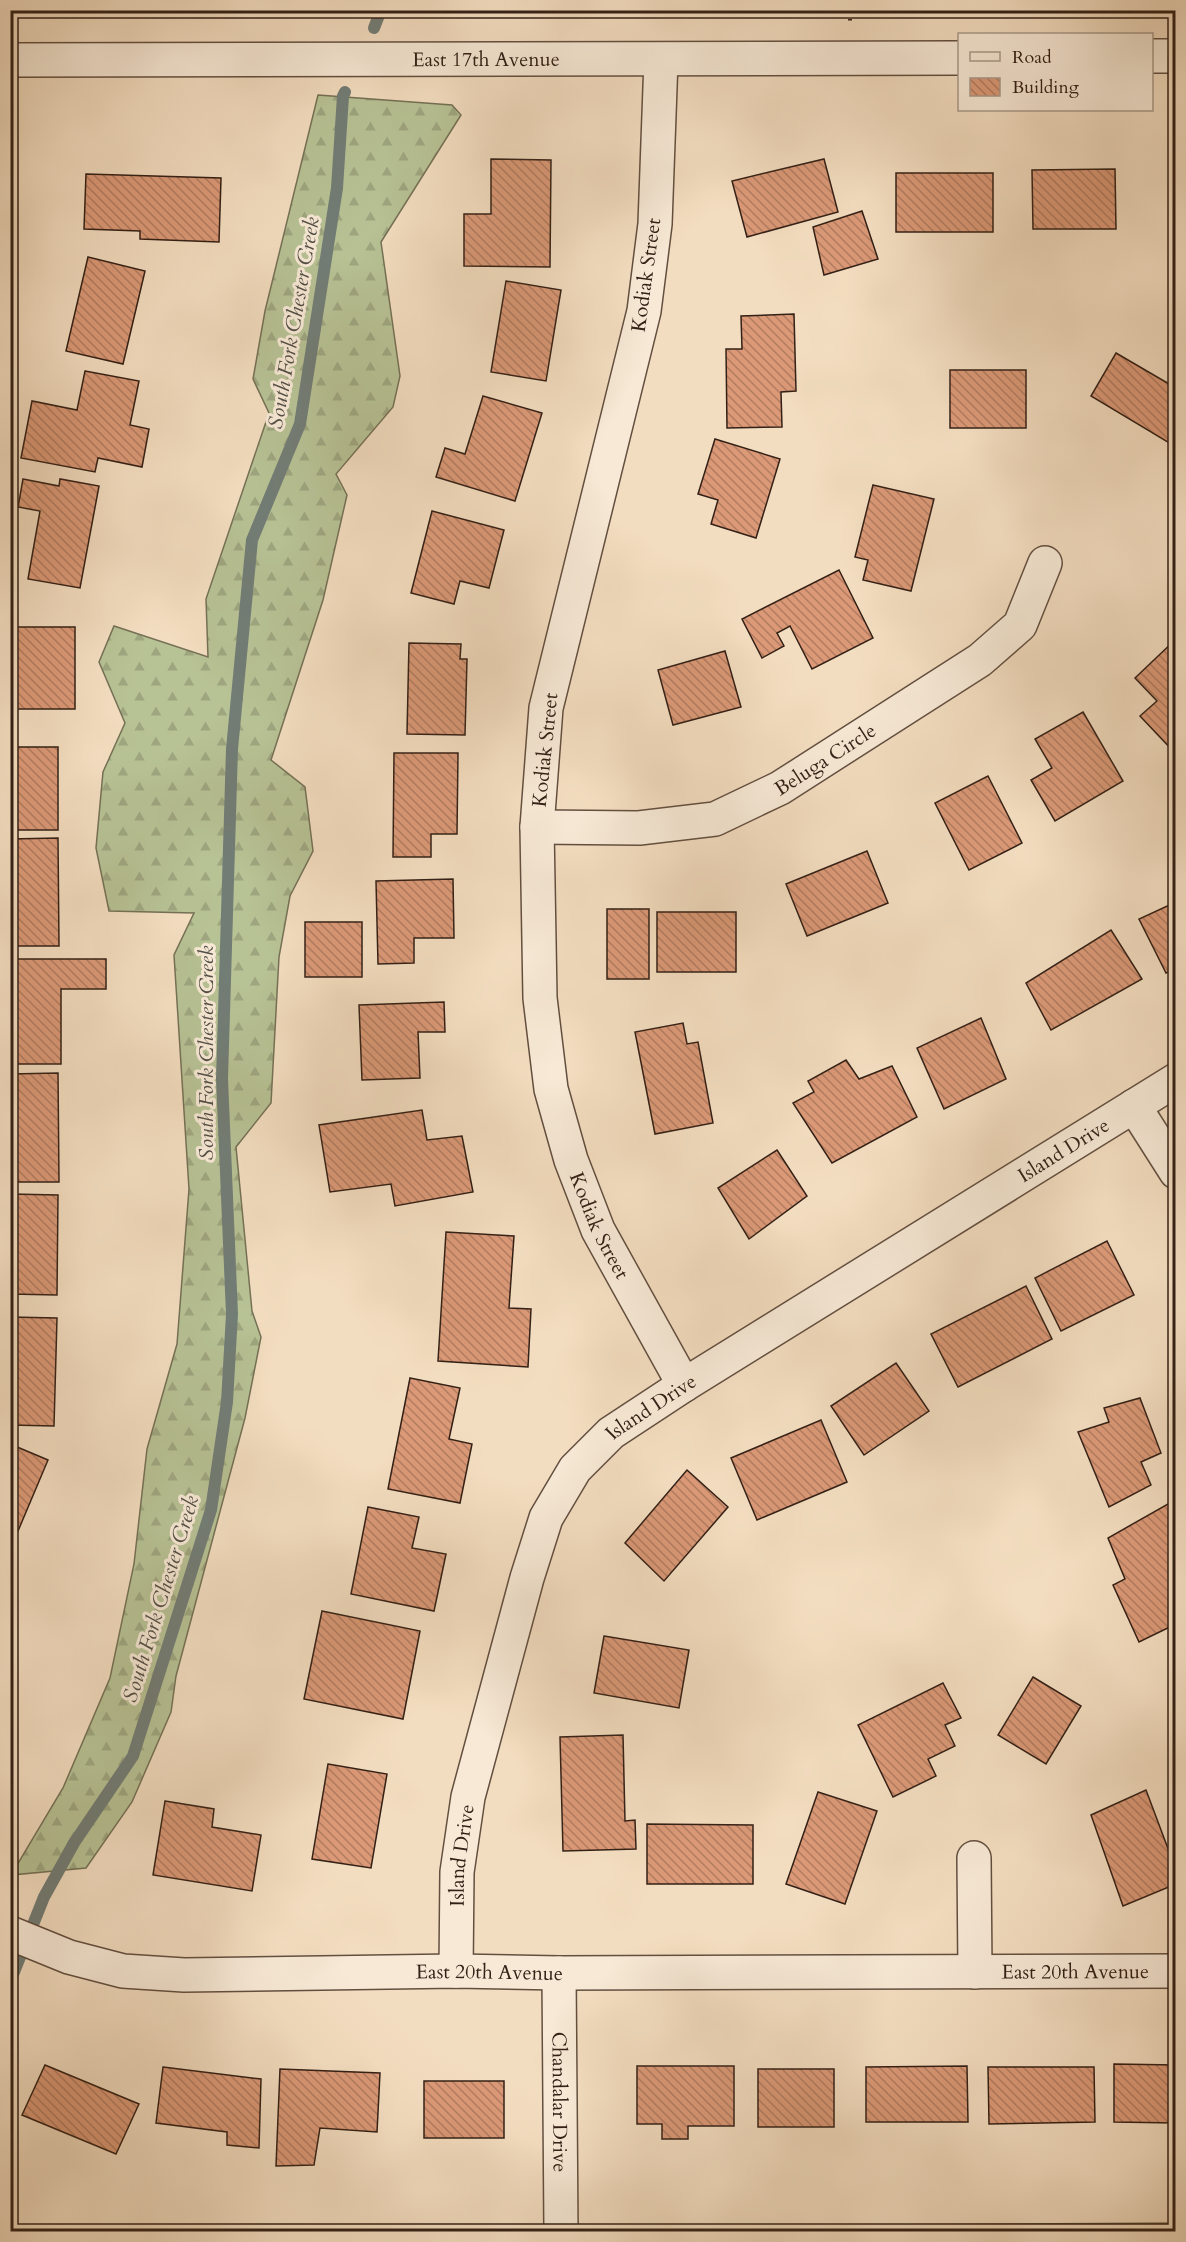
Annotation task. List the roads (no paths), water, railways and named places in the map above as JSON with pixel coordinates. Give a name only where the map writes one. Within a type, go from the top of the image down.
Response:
[{"type":"street","points":[[1153,56],[1176,56]]},
{"type":"street","name":"East 17th Avenue","points":[[10,60],[958,58]]},
{"type":"street","name":"Kodiak Street","points":[[661,60],[655,224],[644,311],[546,708],[537,827],[540,998],[550,1089],[571,1160],[598,1230],[684,1385]]},
{"type":"street","name":"Beluga Circle","points":[[537,827],[639,828],[715,819],[780,788],[980,660],[1020,625],[1045,563]]},
{"type":"street","name":"Island Drive","points":[[456,1971],[457,1872],[468,1797],[527,1578],[546,1518],[575,1469],[611,1433],[684,1385],[1176,1080]]},
{"type":"street","points":[[1134,1106],[1176,1172]]},
{"type":"street","name":"East 20th Avenue","points":[[974,1858],[975,1972]]},
{"type":"street","name":"East 20th Avenue","points":[[10,1933],[69,1957],[123,1971],[184,1975],[456,1971],[559,1973],[1176,1971]]},
{"type":"street","name":"Chandalar Drive","points":[[559,1973],[561,2232]]},
{"type":"waterway","name":"South Fork Chester Creek","points":[[374,28],[381,10]]},
{"type":"waterway","name":"South Fork Chester Creek","points":[[10,1982],[44,1897],[74,1843],[133,1756],[211,1510],[227,1402],[232,1314],[222,1079],[232,749],[252,540],[300,424],[337,188],[345,92]]}]
